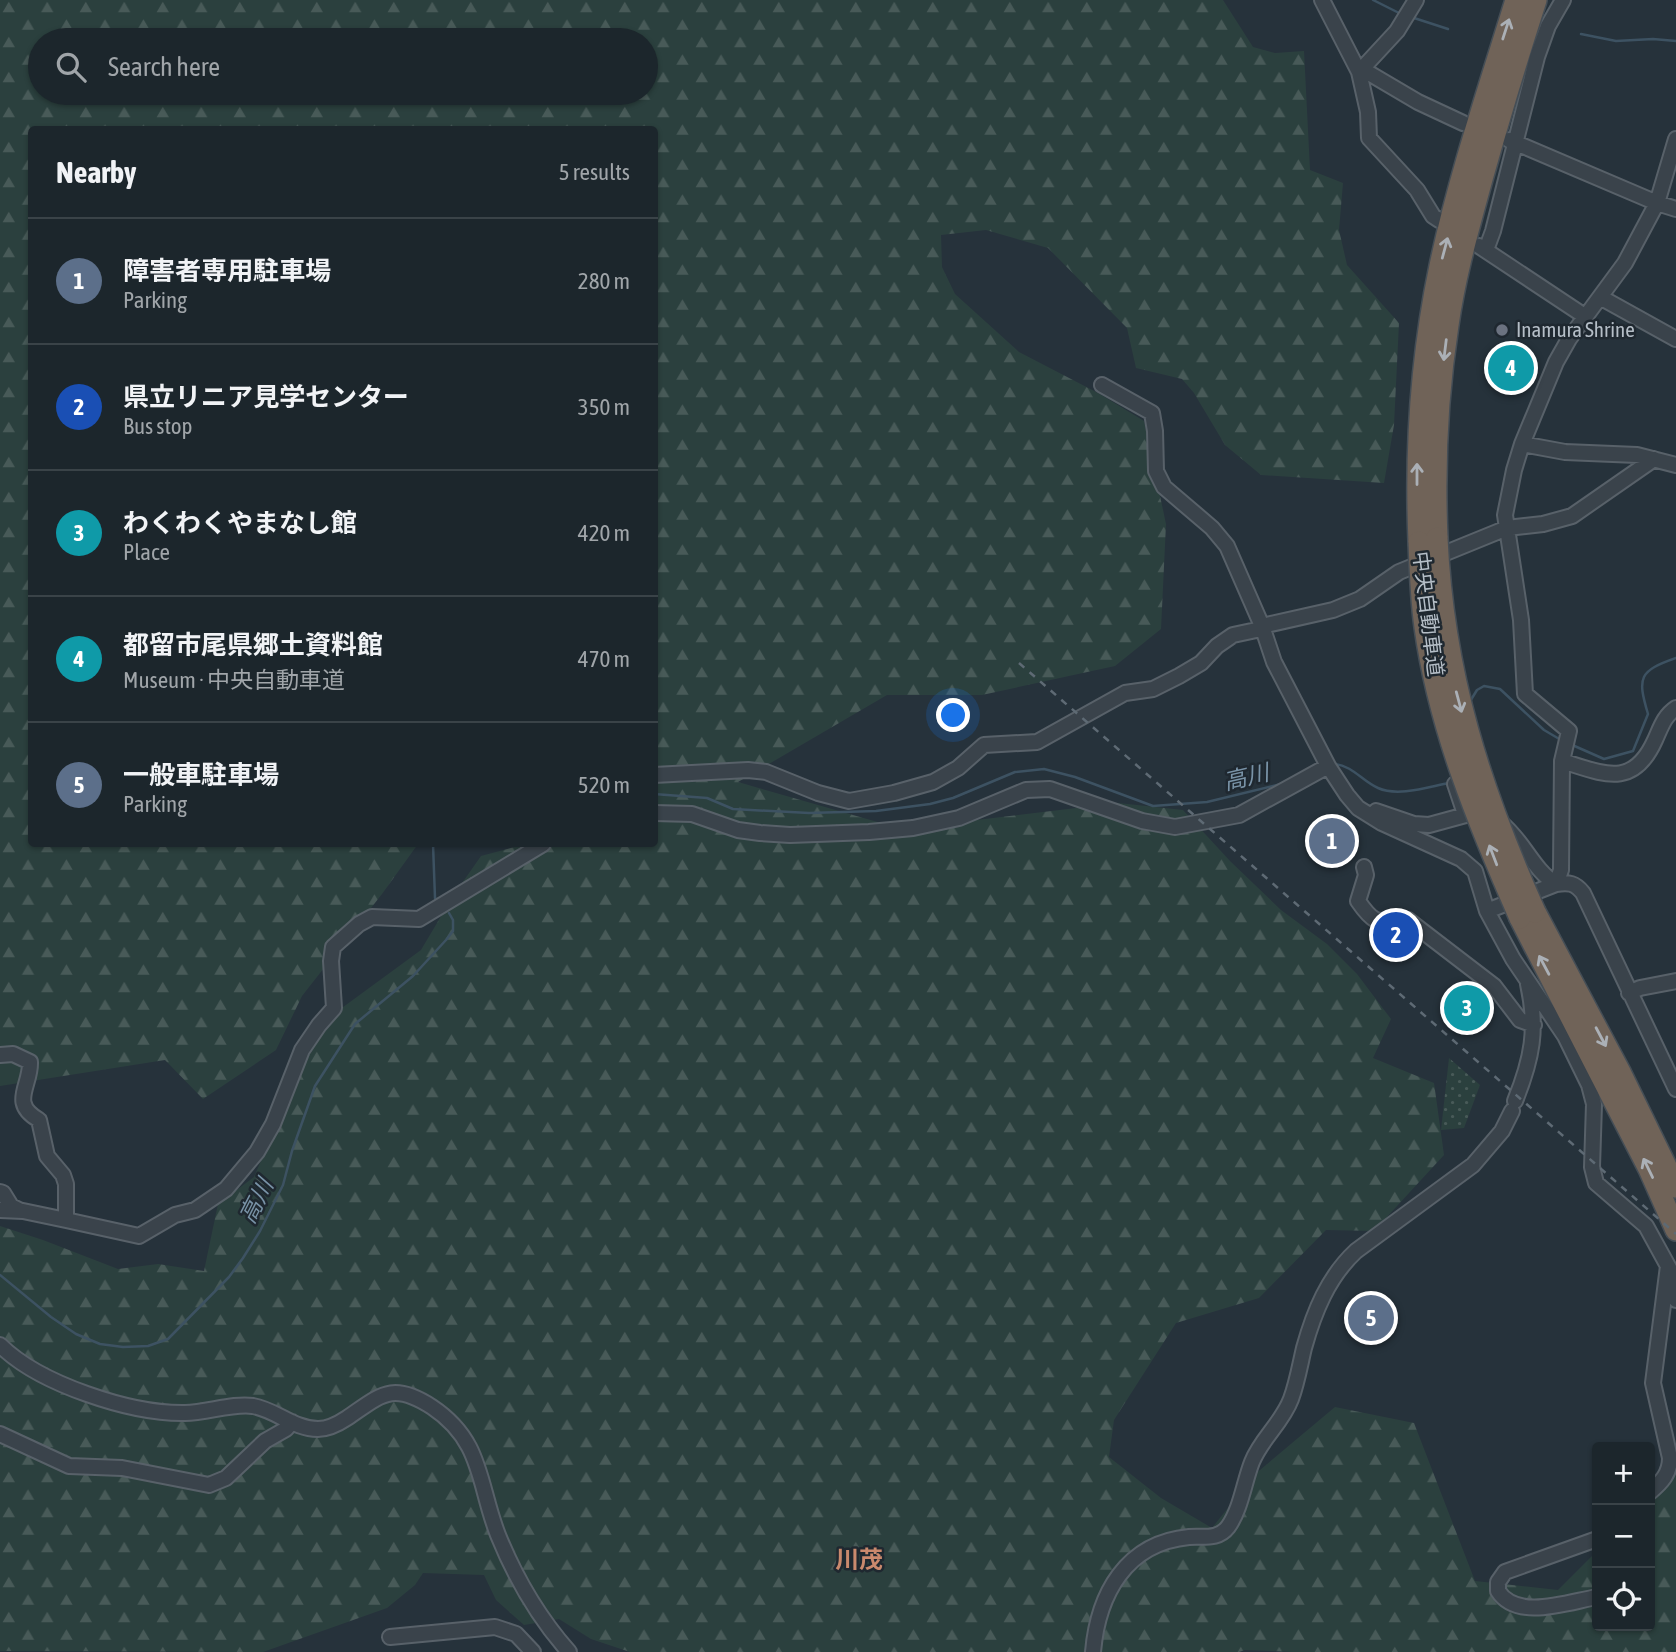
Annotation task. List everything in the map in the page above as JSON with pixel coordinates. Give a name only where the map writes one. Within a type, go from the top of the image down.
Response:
[{"type":"highway","name":"中央自動車道","points":[[1516,0],[1493,71],[1453,215],[1433,306],[1419,408],[1417,490],[1456,691],[1476,762],[1527,915],[1676,1230]]},
{"type":"highway","name":"中央自動車道","points":[[1428,540],[1438,407],[1456,279],[1512,76],[1536,0]]},
{"type":"highway","name":"中央自動車道","points":[[1527,915],[1615,1062],[1676,1187]]},
{"type":"street","points":[[1322,0],[1360,70],[1368,112],[1369,138],[1417,190],[1433,216],[1439,220]]},
{"type":"street","points":[[1563,0],[1548,26],[1509,141],[1493,231],[1482,247],[1586,317]]},
{"type":"street","points":[[1360,70],[1410,11]]},
{"type":"street","points":[[1360,70],[1463,123]]},
{"type":"street","points":[[1556,884],[1561,870],[1563,759],[1569,731],[1525,694],[1521,620],[1505,515],[1508,495],[1522,444],[1556,362],[1569,339],[1625,263],[1657,203],[1676,139]]},
{"type":"street","points":[[1509,141],[1676,209]]},
{"type":"street","points":[[1600,297],[1676,339]]},
{"type":"street","points":[[1102,385],[1152,413],[1156,471],[1164,487],[1212,528],[1227,547],[1274,662],[1328,766],[1347,795],[1357,808],[1382,823],[1469,864],[1475,871],[1487,911],[1565,1036],[1589,1085],[1594,1104],[1591,1167],[1595,1183],[1646,1226],[1674,1277],[1676,1300]]},
{"type":"street","points":[[1522,444],[1565,452],[1637,455],[1676,465]]},
{"type":"street","points":[[658,775],[748,770],[766,772],[818,793],[849,801],[894,793],[933,782],[958,768],[984,745],[1037,742],[1125,693],[1153,689],[1201,663],[1217,646],[1233,635],[1360,599],[1399,572],[1507,528],[1543,524],[1572,516],[1654,460]]},
{"type":"street","points":[[1410,567],[1423,661],[1465,814]]},
{"type":"street","points":[[1563,759],[1602,772],[1630,772],[1640,765],[1648,754],[1662,723],[1676,708]]},
{"type":"street","points":[[658,813],[692,814],[738,830],[760,833],[790,835],[869,832],[913,828],[959,818],[1026,790],[1049,789],[1142,821],[1175,827],[1238,815],[1328,766]]},
{"type":"street","points":[[1347,795],[1370,809],[1415,824],[1429,825],[1465,814],[1482,812],[1508,829],[1520,841],[1546,878],[1556,884]]},
{"type":"street","points":[[0,1210],[66,1220],[139,1236],[175,1215],[195,1210],[226,1189],[257,1152],[273,1124],[302,1050],[334,1009],[331,961],[333,947],[359,924],[372,917],[419,919],[537,847]]},
{"type":"street","points":[[1364,867],[1366,875],[1358,901],[1367,914],[1384,922],[1408,920],[1493,986],[1520,1020],[1534,1025]]},
{"type":"street","points":[[1487,911],[1556,884],[1568,882],[1577,886],[1583,893],[1676,1089]]},
{"type":"street","points":[[1093,1652],[1098,1620],[1107,1598],[1131,1560],[1145,1549],[1165,1541],[1218,1536],[1228,1526],[1253,1458],[1285,1413],[1292,1398],[1313,1320],[1324,1293],[1344,1262],[1472,1165],[1502,1131],[1524,1079],[1532,1049],[1534,1025],[1527,979]]},
{"type":"street","points":[[1629,993],[1640,988],[1676,981]]},
{"type":"street","points":[[0,1055],[13,1054],[30,1062],[30,1073],[22,1093],[24,1105],[32,1116],[39,1120],[47,1156],[63,1175],[66,1220]]},
{"type":"street","points":[[0,1192],[10,1206],[23,1212]]},
{"type":"street","points":[[1655,1488],[1670,1468],[1653,1383],[1668,1265]]},
{"type":"street","points":[[0,1345],[10,1355],[36,1371],[120,1405],[161,1412],[187,1413],[253,1406],[309,1428],[329,1428],[373,1399],[391,1392],[401,1393],[430,1406],[456,1427],[469,1444],[498,1535],[529,1597],[550,1630],[569,1652]]},
{"type":"street","points":[[0,1434],[69,1466],[122,1468],[209,1485],[226,1478],[265,1441],[286,1429],[292,1422]]},
{"type":"street","points":[[1592,1541],[1505,1572],[1498,1582],[1498,1591],[1508,1602],[1519,1607],[1592,1598]]},
{"type":"street","points":[[390,1637],[495,1628],[516,1634],[533,1652]]},
{"type":"green space","points":[[0,0],[1223,0],[1253,47],[1275,53],[1304,51],[1310,170],[1343,183],[1339,230],[1347,265],[1399,323],[1394,425],[1384,483],[1261,475],[1225,445],[1194,393],[1182,379],[1136,368],[1127,328],[1048,248],[986,230],[941,235],[942,267],[955,294],[1019,352],[1098,393],[1144,421],[1166,524],[1161,629],[1115,666],[982,695],[887,695],[738,782],[902,829],[1118,803],[1183,810],[1230,861],[1281,910],[1327,944],[1357,974],[1391,1019],[1373,1058],[1434,1083],[1444,1155],[1374,1231],[1326,1230],[1259,1298],[1176,1323],[1114,1420],[1109,1457],[1161,1498],[1212,1528],[1254,1475],[1335,1407],[1414,1423],[1475,1581],[1558,1590],[1592,1556],[1592,1631],[1655,1631],[1655,1486],[1676,1454],[1676,1652],[630,1652],[591,1639],[559,1619],[524,1625],[496,1600],[484,1575],[423,1573],[415,1585],[387,1608],[263,1652],[0,1651],[0,1226],[118,1269],[158,1264],[204,1271],[218,1204],[254,1177],[278,1121],[305,1035],[421,950],[481,856],[515,847],[658,847],[658,126],[28,126],[28,847],[416,847],[302,996],[276,1050],[203,1099],[165,1060],[0,1086]]},
{"type":"green space","points":[[1449,1058],[1480,1085],[1464,1128],[1441,1130]]},
{"type":"waterway","points":[[1373,0],[1401,14]]},
{"type":"waterway","points":[[1411,17],[1448,29]]},
{"type":"waterway","points":[[1581,34],[1616,41],[1676,41]]},
{"type":"waterway","name":"高川","points":[[1570,744],[1604,759],[1633,751],[1648,714],[1642,683],[1644,677],[1654,667],[1676,658]]},
{"type":"waterway","name":"高川","points":[[1469,703],[1477,690],[1484,686],[1500,689],[1544,730],[1561,740]]},
{"type":"waterway","name":"高川","points":[[1335,764],[1386,791],[1413,790],[1449,783]]},
{"type":"waterway","name":"高川","points":[[658,794],[707,798],[733,809],[809,813],[876,811],[930,804],[953,798],[1015,772],[1044,769],[1075,777],[1153,806],[1207,802],[1281,784]]},
{"type":"waterway","name":"高川","points":[[433,847],[437,900]]},
{"type":"waterway","name":"高川","points":[[0,1275],[51,1317],[76,1334],[100,1344],[148,1346],[168,1339],[229,1277],[243,1258],[283,1185],[315,1086],[355,1024],[413,976],[453,931],[453,920],[449,913]]},
{"type":"railway","points":[[1019,663],[1676,1234]]},
{"type":"place","name":"Inamura Shrine","points":[[1502,330]]},
{"type":"place","name":"都留市尾県郷土資料館","points":[[1511,368]]},
{"type":"place","name":"障害者専用駐車場","points":[[1332,841]]},
{"type":"place","name":"県立リニア見学センター","points":[[1396,935]]},
{"type":"place","name":"わくわくやまなし館","points":[[1467,1008]]},
{"type":"place","name":"一般車駐車場","points":[[1371,1318]]},
{"type":"district","name":"川茂","points":[[859,1560]]}]
